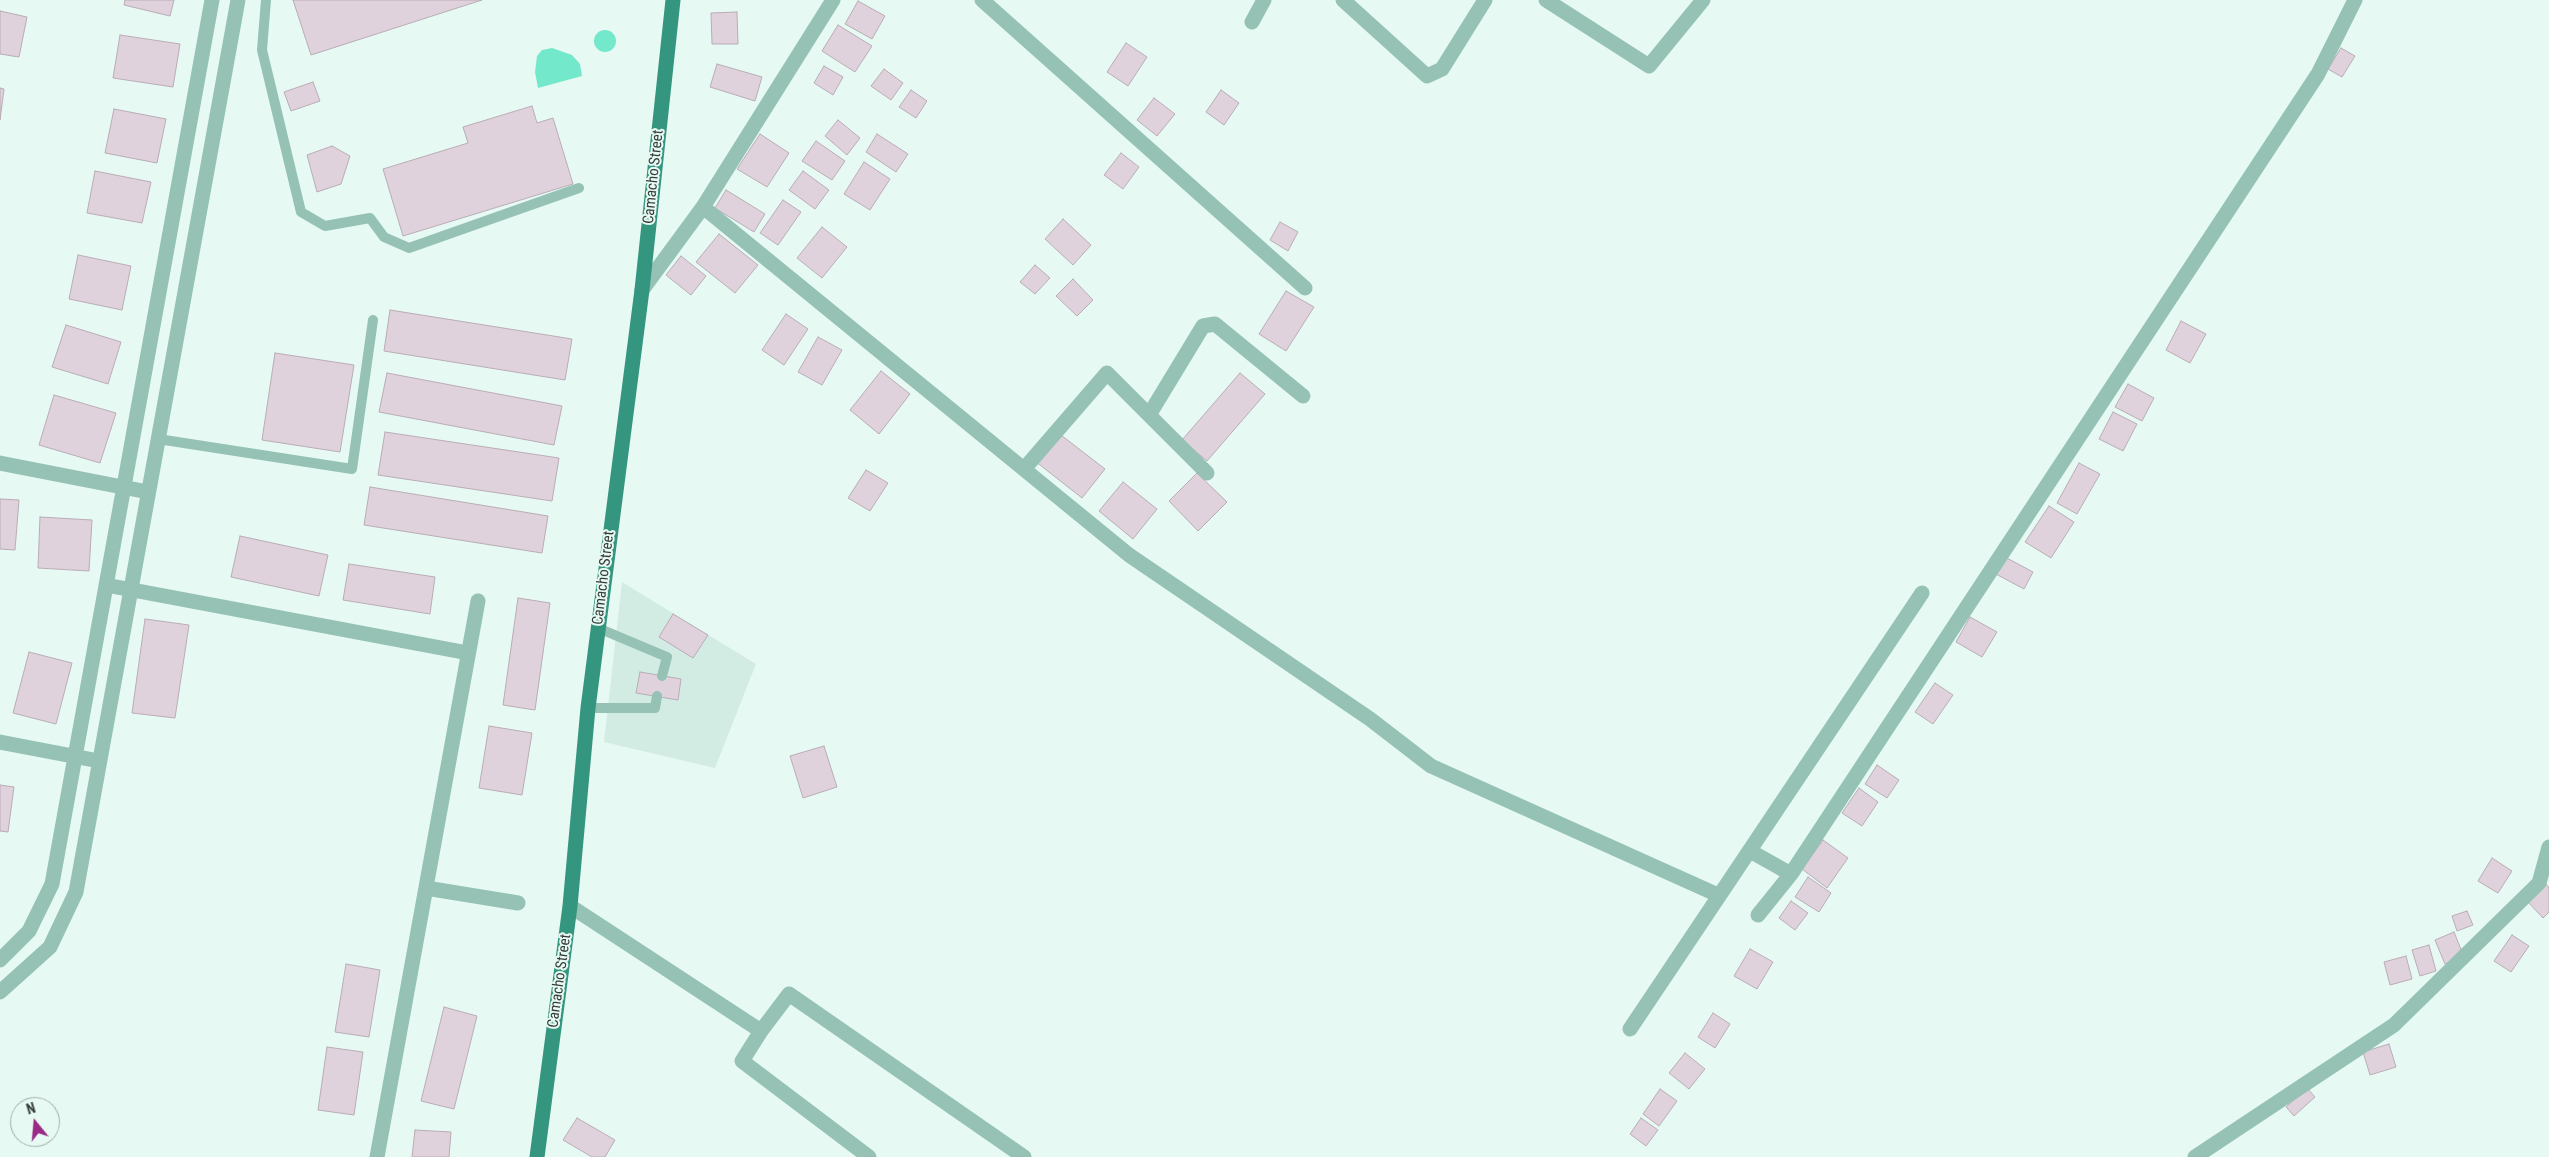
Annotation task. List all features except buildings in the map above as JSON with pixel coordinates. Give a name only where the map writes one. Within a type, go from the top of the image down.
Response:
[{"type":"main road","name":"Camacho Street","points":[[537,1157],[570,906],[588,708],[642,290],[673,0]]},
{"type":"street","points":[[0,960],[29,930],[52,884],[212,0]]},
{"type":"street","points":[[0,992],[50,946],[76,892],[238,0]]},
{"type":"street","points":[[642,290],[703,207],[833,0]]},
{"type":"street","points":[[982,0],[1305,288]]},
{"type":"street","points":[[1252,22],[1264,0]]},
{"type":"street","points":[[1343,0],[1427,76],[1442,69],[1485,0]]},
{"type":"street","points":[[1546,0],[1650,66],[1703,0]]},
{"type":"street","points":[[1758,915],[1791,874],[2318,74],[2355,0]]},
{"type":"street","points":[[703,207],[1129,555],[1370,718],[1431,766],[1718,895]]},
{"type":"street","points":[[1150,415],[1203,326],[1215,324],[1303,396]]},
{"type":"street","points":[[1024,469],[1107,373],[1206,473]]},
{"type":"street","points":[[0,463],[148,492]]},
{"type":"street","points":[[106,586],[468,653]]},
{"type":"street","points":[[1630,1028],[1922,593]]},
{"type":"street","points":[[377,1157],[478,600]]},
{"type":"street","points":[[0,742],[100,761]]},
{"type":"street","points":[[2195,1157],[2394,1026],[2539,883],[2549,847]]},
{"type":"street","points":[[1750,851],[1791,874]]},
{"type":"street","points":[[426,888],[518,903]]},
{"type":"street","points":[[570,906],[761,1031]]},
{"type":"street","points":[[869,1157],[742,1061],[788,994],[1024,1157]]},
{"type":"lane","points":[[266,0],[262,50],[301,212],[325,226],[370,218],[384,237],[409,248],[579,188]]},
{"type":"lane","points":[[158,439],[352,469],[373,320]]},
{"type":"lane","points":[[598,628],[666,657],[662,676]]},
{"type":"lane","points":[[588,708],[655,708],[657,696]]},
{"type":"shaded area","points":[[601,30],[609,30],[616,37],[616,45],[609,52],[601,52],[594,45],[594,37]]},
{"type":"shaded area","points":[[552,48],[572,55],[580,64],[582,76],[538,88],[535,72],[537,56],[542,50]]},
{"type":"shaded area","points":[[622,582],[756,664],[715,768],[604,742]]}]
